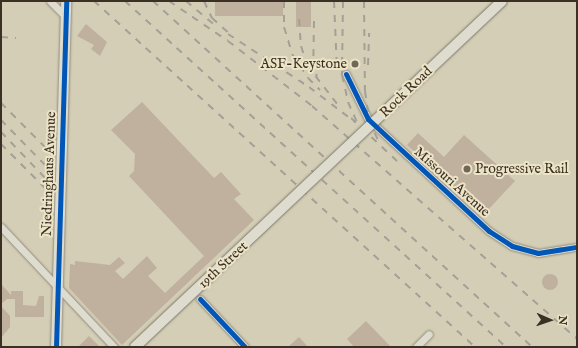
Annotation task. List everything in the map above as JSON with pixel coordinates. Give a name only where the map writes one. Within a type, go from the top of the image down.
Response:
[{"type":"main road","name":"Niedringhaus Avenue","points":[[56,347],[66,1]]},
{"type":"main road","name":"Rock Road","points":[[311,183],[502,1]]},
{"type":"main road","name":"19th Street","points":[[135,347],[311,183]]},
{"type":"street","points":[[50,1],[66,16]]},
{"type":"street","name":"Missouri Avenue","points":[[346,74],[368,119],[489,231],[512,246],[538,253],[577,247]]},
{"type":"street","points":[[1,227],[114,347]]},
{"type":"street","points":[[200,299],[245,347]]},
{"type":"street","points":[[416,347],[429,334]]},
{"type":"building","points":[[215,1],[283,1],[283,16],[215,16]]},
{"type":"building","points":[[296,1],[311,1],[311,27],[296,27]]},
{"type":"building","points":[[86,24],[107,42],[100,56],[91,49],[94,45],[77,36]]},
{"type":"building","points":[[142,102],[214,178],[221,172],[241,194],[234,199],[254,220],[122,345],[69,288],[70,264],[75,265],[75,261],[110,265],[119,257],[125,263],[115,271],[123,279],[147,256],[157,268],[148,276],[165,293],[204,256],[129,176],[134,171],[135,154],[111,130]]},
{"type":"building","name":"Progressive Rail","points":[[418,133],[444,157],[464,135],[515,181],[488,210],[472,196],[468,201],[407,145]]},
{"type":"building","points":[[547,274],[553,274],[558,279],[556,288],[553,290],[547,290],[542,285],[542,279]]},
{"type":"building","points":[[1,284],[11,295],[11,291],[23,291],[23,305],[36,306],[39,296],[44,296],[44,317],[15,317],[15,299],[7,299],[1,304]]},
{"type":"building","points":[[1,306],[10,316],[10,327],[1,338]]},
{"type":"building","points":[[366,321],[391,347],[354,347],[347,339]]},
{"type":"building","points":[[89,336],[100,347],[78,347]]},
{"type":"building","points":[[299,337],[308,347],[288,347]]},
{"type":"railway","points":[[94,1],[475,347]]},
{"type":"railway","points":[[125,1],[506,347]]},
{"type":"railway","points":[[153,1],[532,347]]},
{"type":"railway","points":[[169,1],[228,41],[312,106],[577,339]]},
{"type":"railway","points":[[186,1],[213,24]]},
{"type":"railway","points":[[204,1],[212,18],[232,36]]},
{"type":"railway","points":[[284,1],[284,27],[292,54],[308,78],[320,90]]},
{"type":"railway","points":[[334,1],[337,69]]},
{"type":"railway","points":[[343,1],[342,75],[348,102],[357,122]]},
{"type":"railway","points":[[364,1],[365,91],[369,120],[378,140]]},
{"type":"railway","points":[[299,19],[301,46],[307,65],[338,105]]},
{"type":"railway","points":[[314,21],[313,60],[317,77]]},
{"type":"railway","points":[[368,65],[369,33]]},
{"type":"railway","points":[[228,34],[309,87],[355,122]]},
{"type":"railway","points":[[1,37],[16,38]]},
{"type":"railway","points":[[1,103],[49,151]]},
{"type":"railway","points":[[351,118],[397,161]]},
{"type":"railway","points":[[1,120],[48,168]]},
{"type":"railway","points":[[1,132],[47,180]]},
{"type":"railway","points":[[1,144],[47,190]]},
{"type":"cycle path","points":[[56,347],[66,1]]},
{"type":"cycle path","points":[[346,74],[368,119],[489,231],[512,246],[538,253],[577,247]]},
{"type":"cycle path","points":[[200,299],[245,347]]},
{"type":"place","name":"ASF-Keystone","points":[[355,64]]},
{"type":"place","name":"Progressive Rail","points":[[467,169]]}]
